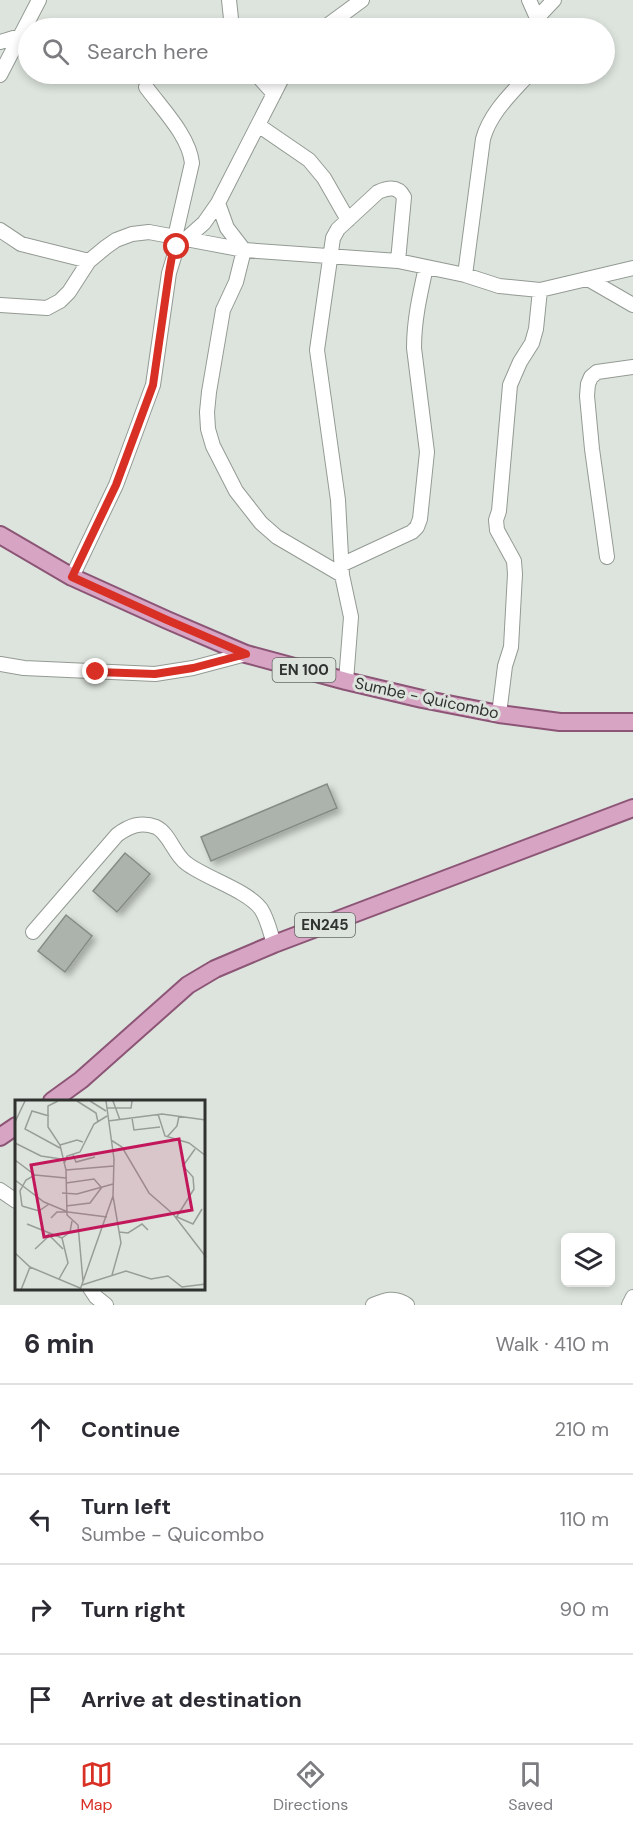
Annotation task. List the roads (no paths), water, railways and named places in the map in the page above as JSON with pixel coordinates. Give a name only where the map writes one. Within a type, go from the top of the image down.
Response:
[{"type":"main road","name":"Sumbe - Quicombo","points":[[0,535],[72,577],[246,654],[346,681],[499,714],[560,722],[633,722]]},
{"type":"main road","name":"EN245","points":[[53,1100],[81,1080],[188,985],[215,969],[274,944],[633,808]]},
{"type":"main road","points":[[0,1137],[15,1127]]},
{"type":"street","points":[[30,18],[39,0]]},
{"type":"street","points":[[229,0],[231,18]]},
{"type":"street","points":[[338,18],[362,0]]},
{"type":"street","points":[[529,0],[535,18]]},
{"type":"street","points":[[541,18],[554,0]]},
{"type":"street","points":[[0,42],[18,37]]},
{"type":"street","points":[[0,75],[18,40]]},
{"type":"street","points":[[265,84],[274,94]]},
{"type":"street","points":[[180,238],[204,223],[218,203],[280,84]]},
{"type":"street","points":[[465,276],[486,128],[492,117],[520,84]]},
{"type":"street","points":[[72,577],[116,485],[153,385],[172,256],[180,238],[192,164],[191,153],[186,142],[146,87]]},
{"type":"street","points":[[258,125],[309,160],[324,178],[348,220]]},
{"type":"street","points":[[346,681],[351,626],[341,570],[338,500],[317,350],[333,238],[338,229],[378,192],[393,188],[400,191],[404,197],[398,261]]},
{"type":"street","points":[[218,203],[227,228],[244,250]]},
{"type":"street","points":[[0,230],[21,244],[89,261]]},
{"type":"street","points":[[0,305],[47,308],[60,302],[89,261],[116,240],[132,234],[149,232],[244,250],[398,261],[499,286],[540,290],[633,268]]},
{"type":"street","points":[[244,250],[236,282],[223,310],[209,392],[208,429],[213,446],[236,491],[261,523],[278,537],[341,570]]},
{"type":"street","points":[[341,570],[412,532],[420,519],[427,452],[414,334],[426,267]]},
{"type":"street","points":[[588,279],[633,306]]},
{"type":"street","points":[[499,714],[505,666],[511,647],[515,574],[514,561],[501,541],[496,520],[499,511],[510,385],[520,362],[532,343],[536,329],[540,290]]},
{"type":"street","points":[[607,557],[592,449],[588,384],[597,372],[633,368]]},
{"type":"street","points":[[0,664],[24,668],[155,674],[193,668],[246,654]]},
{"type":"street","points":[[33,932],[117,835],[129,826],[139,824],[156,827],[162,831],[177,854],[187,864],[259,906],[274,944]]},
{"type":"street","points":[[0,1190],[15,1200]]},
{"type":"street","points":[[91,1290],[106,1305]]},
{"type":"street","points":[[629,1305],[633,1297]]},
{"type":"street","points":[[373,1305],[394,1300],[406,1305]]}]
